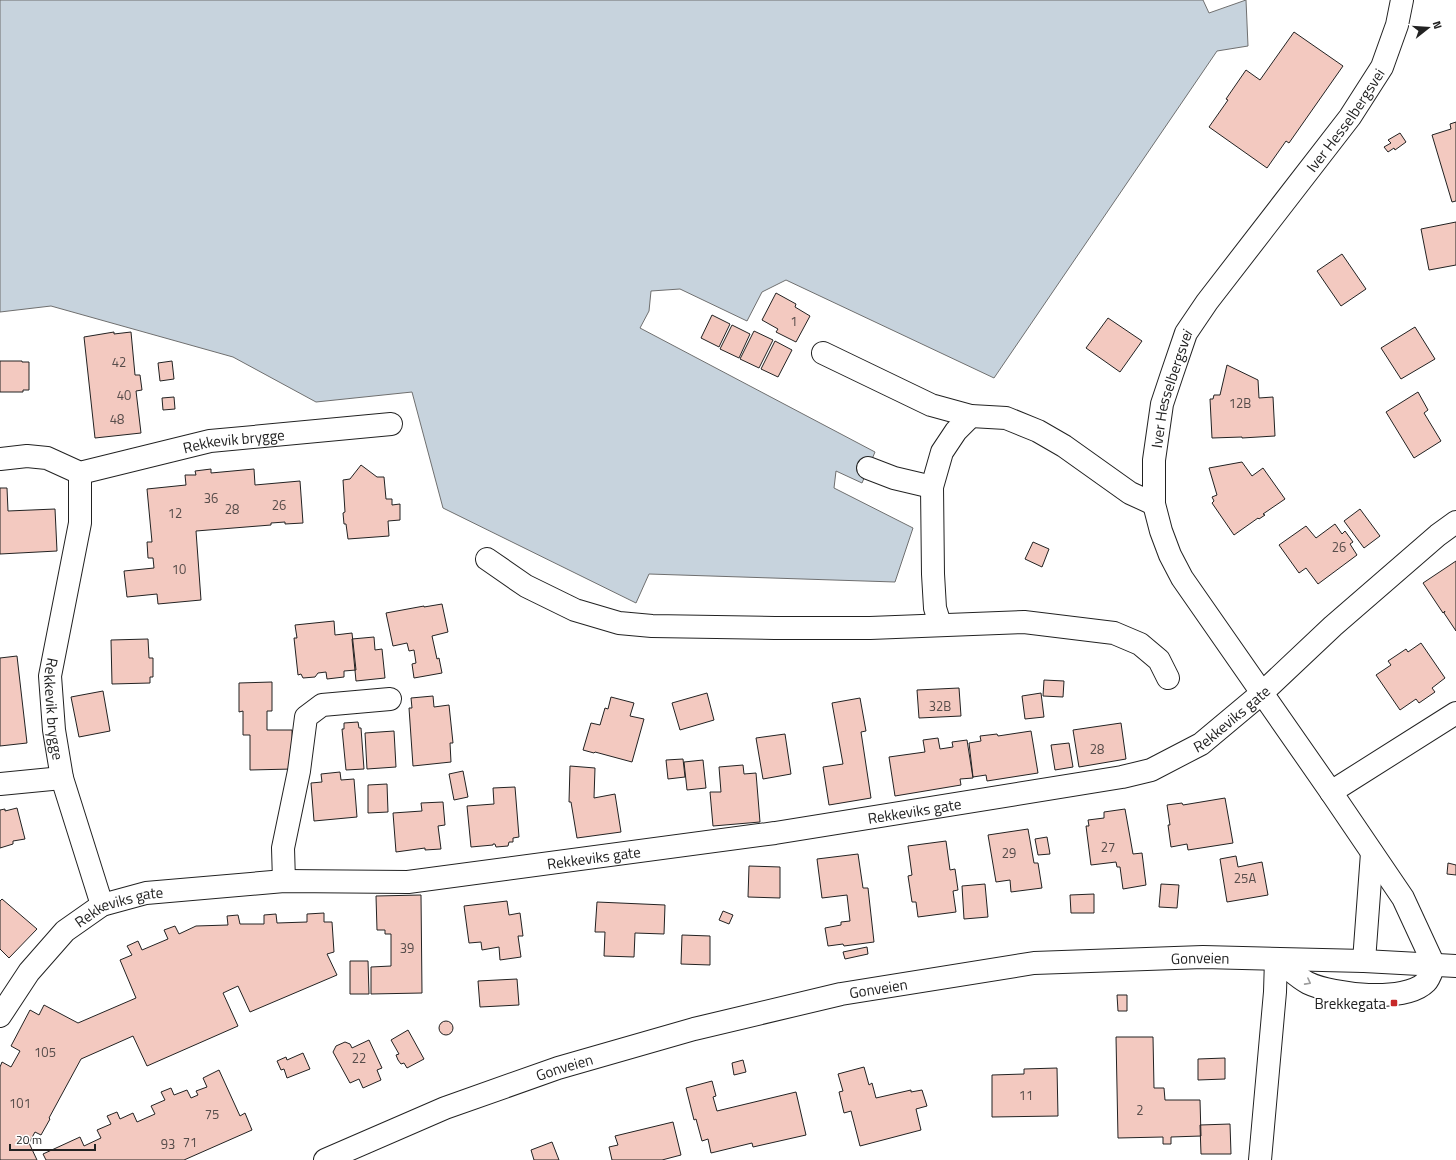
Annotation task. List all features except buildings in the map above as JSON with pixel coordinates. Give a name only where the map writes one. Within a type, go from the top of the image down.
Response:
[{"type":"street","name":"Iver Hesselbergsvei","points":[[1402,0],[1397,25],[1382,66],[1350,117],[1207,302],[1186,333],[1162,404],[1154,460],[1154,504],[1161,531],[1170,555],[1182,578],[1403,898],[1434,965]]},
{"type":"street","points":[[823,353],[931,405],[971,416],[1006,418],[1038,431],[1064,446],[1130,493],[1154,504]]},
{"type":"street","points":[[940,624],[935,608],[933,574],[932,487],[942,452],[956,430],[971,416]]},
{"type":"street","name":"Rekkevik brygge","points":[[102,905],[62,778],[54,730],[50,676],[80,523],[80,473],[210,441],[391,424]]},
{"type":"street","points":[[0,459],[27,456],[47,458],[80,473]]},
{"type":"street","points":[[868,468],[894,478],[932,487]]},
{"type":"street","name":"Rekkeviks gate","points":[[0,1016],[29,972],[65,931],[102,905],[146,893],[284,881],[408,882],[776,833],[1122,778],[1151,770],[1201,744],[1262,693],[1333,626],[1456,522]]},
{"type":"street","points":[[487,559],[526,586],[575,610],[619,623],[652,626],[870,628],[940,624],[1024,622],[1114,633],[1140,644],[1159,660],[1168,678]]},
{"type":"street","points":[[284,881],[283,848],[299,772],[306,717],[322,706],[390,699]]},
{"type":"street","points":[[1331,792],[1456,713]]},
{"type":"street","name":"Rekkevik brygge","points":[[0,784],[62,778]]},
{"type":"street","points":[[1364,961],[1372,853]]},
{"type":"street","name":"Gonveien","points":[[325,1160],[355,1154],[445,1108],[558,1068],[694,1029],[842,994],[1034,963],[1203,957],[1364,961],[1456,966]]},
{"type":"street","points":[[1276,959],[1307,983],[1333,991],[1368,995],[1411,992],[1427,981],[1434,965]]},
{"type":"street","points":[[1260,1160],[1274,1000],[1276,959]]},
{"type":"shaded area","points":[[0,0],[1203,0],[1209,13],[1246,0],[1248,46],[1217,51],[994,378],[786,280],[762,292],[747,321],[680,289],[651,291],[649,311],[640,328],[875,452],[862,483],[836,471],[834,488],[913,528],[895,582],[649,574],[636,603],[443,508],[412,392],[316,402],[233,357],[51,306],[0,312]]},
{"type":"place","name":"Brekkegata","points":[[1394,1003]]}]
